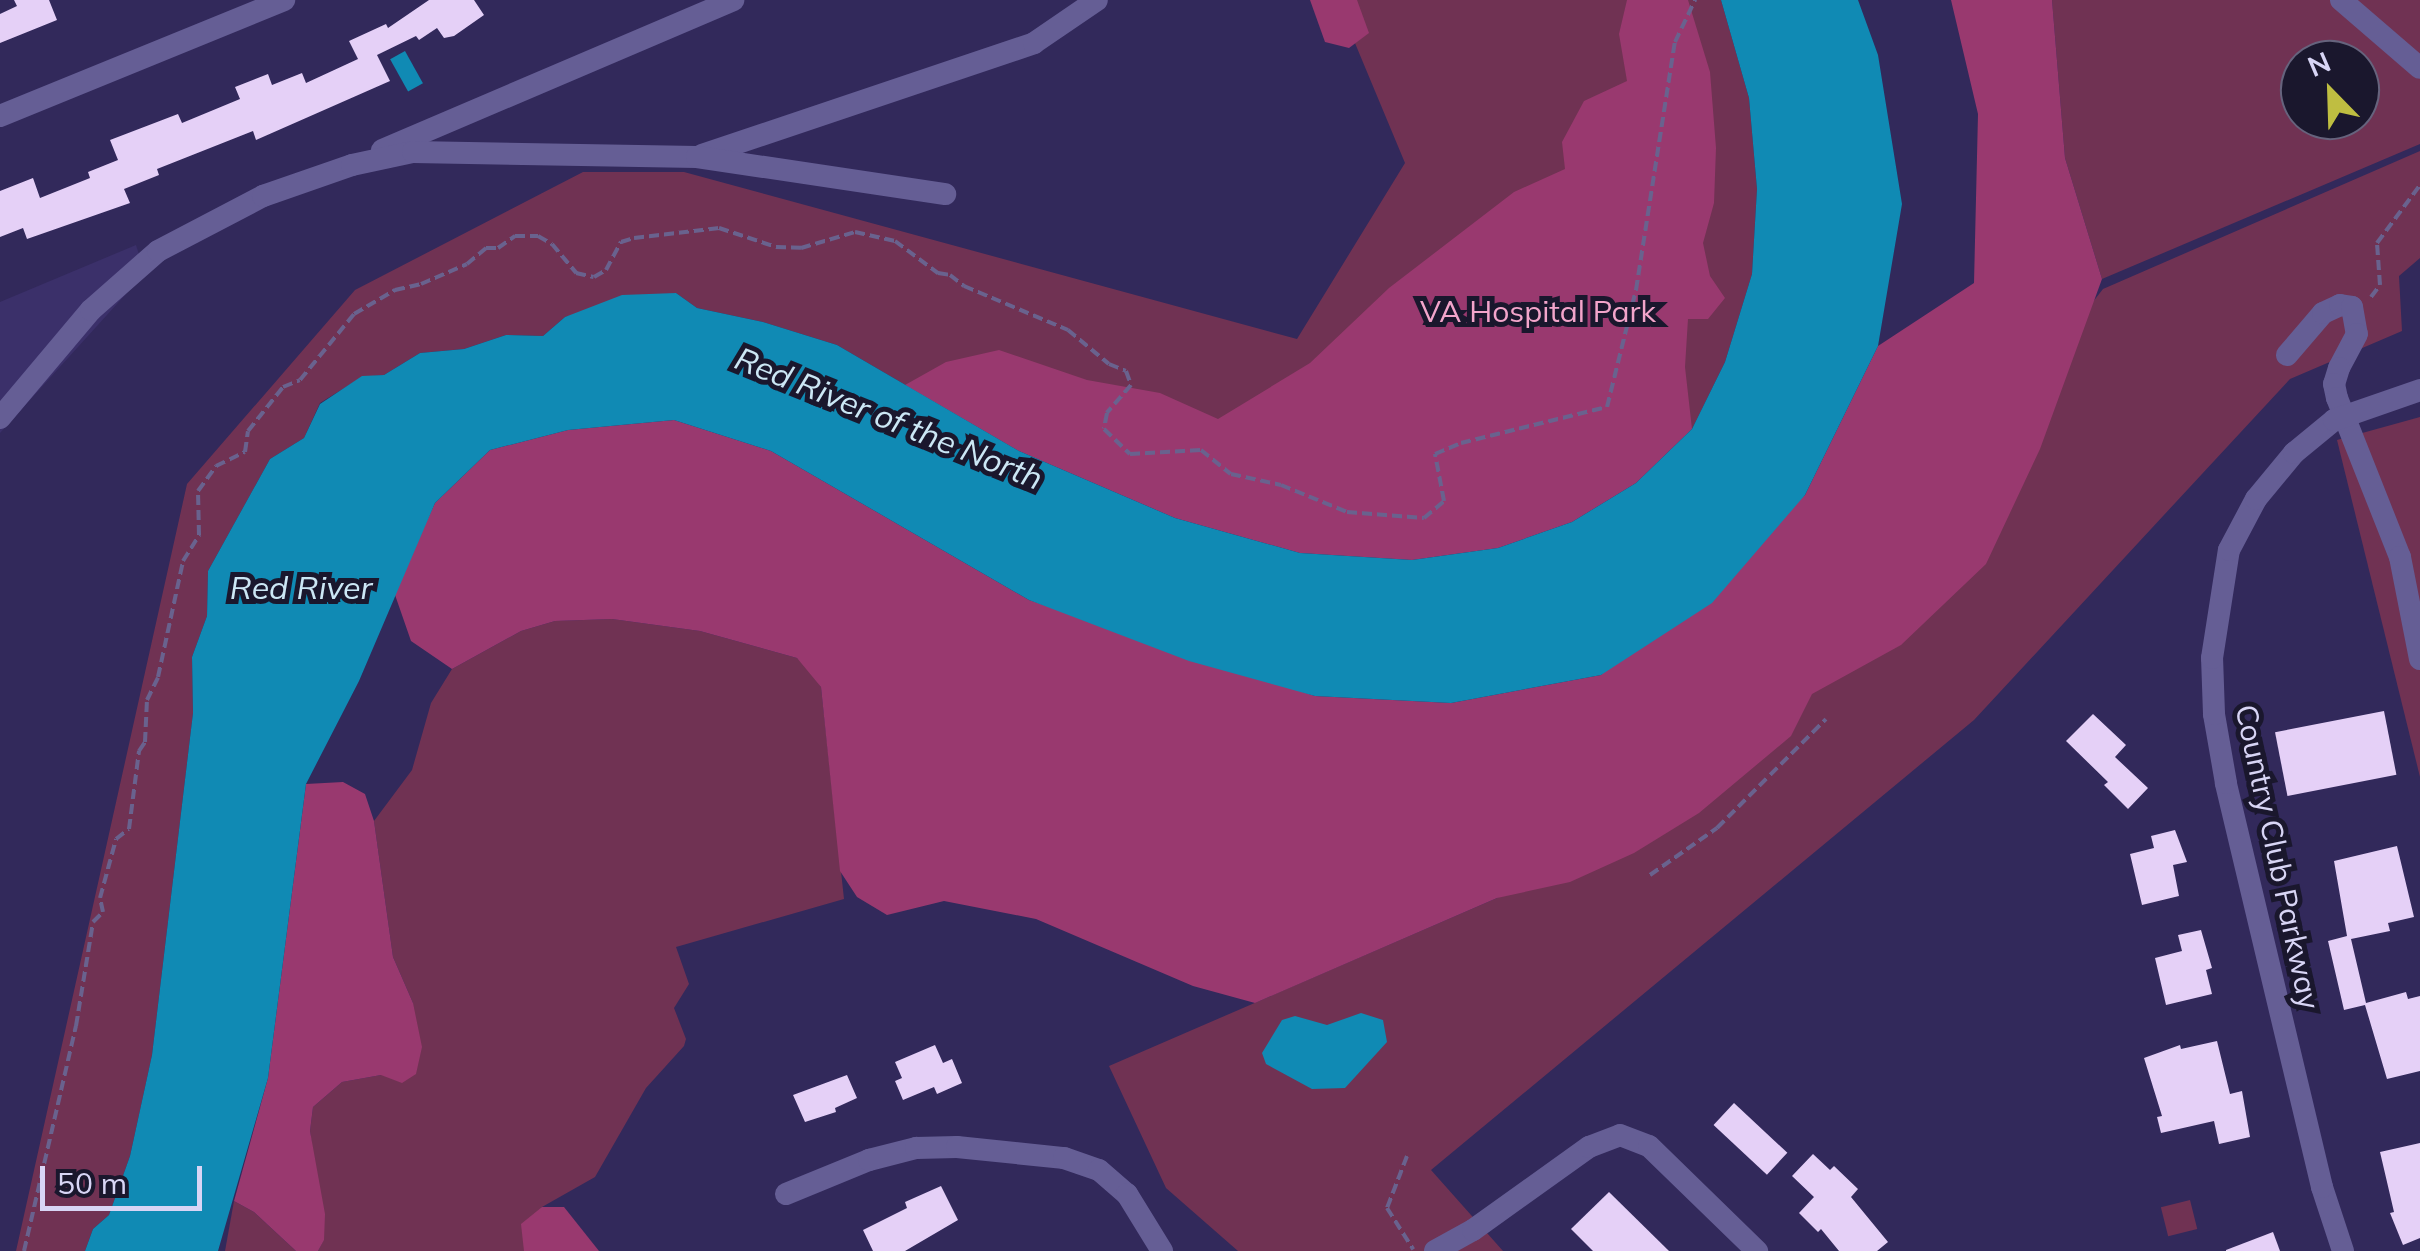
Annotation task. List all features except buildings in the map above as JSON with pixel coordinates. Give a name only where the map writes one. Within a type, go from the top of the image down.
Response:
[{"type":"street","points":[[0,116],[284,0]]},
{"type":"street","points":[[0,418],[91,310],[158,252],[263,196],[352,164],[733,0]]},
{"type":"street","points":[[697,157],[1034,43],[1097,0]]},
{"type":"street","points":[[2341,0],[2420,68]]},
{"type":"street","points":[[352,164],[413,152],[697,157],[945,194]]},
{"type":"street","points":[[2287,356],[2323,314],[2348,304],[2356,314],[2357,334],[2334,384],[2400,557],[2420,659]]},
{"type":"street","name":"Country Club Parkway","points":[[2343,1251],[2322,1187],[2226,783],[2214,714],[2212,658],[2229,550],[2256,499],[2294,453],[2345,416],[2420,390]]},
{"type":"street","points":[[1436,1251],[1473,1230],[1589,1148],[1620,1135],[1650,1146],[1757,1251]]},
{"type":"street","points":[[786,1194],[869,1160],[916,1148],[957,1147],[1064,1158],[1099,1170],[1127,1194],[1162,1251]]},
{"type":"path","points":[[24,1251],[76,1026],[92,922],[103,912],[100,898],[116,838],[129,829],[139,752],[145,742],[147,700],[158,677],[183,562],[199,535],[198,491],[216,466],[245,452],[248,431],[273,399],[283,387],[300,380],[354,314],[395,290],[421,284],[467,264],[486,248],[498,248],[515,236],[538,236],[552,244],[576,273],[594,276],[606,270],[621,242],[634,238],[719,228],[776,247],[802,248],[855,232],[895,242],[938,273],[1068,330],[1109,364],[1126,371],[1131,385],[1107,413],[1104,428],[1130,454],[1201,450],[1231,474],[1281,485],[1347,512],[1424,518],[1444,501],[1434,454],[1461,443],[1607,407],[1636,290],[1675,42],[1695,0]]},
{"type":"path","points":[[2356,314],[2380,285],[2377,243],[2382,231],[2420,185]]},
{"type":"path","points":[[1650,875],[1717,828],[1826,720]]},
{"type":"path","points":[[1407,1156],[1387,1208],[1415,1251]]},
{"type":"shaded area","points":[[136,245],[145,273],[0,433],[0,302]]},
{"type":"green space","points":[[1310,0],[1357,0],[1369,33],[1349,48],[1325,42]]},
{"type":"green space","name":"VA Hospital Park","points":[[1337,0],[1721,0],[1749,98],[1757,189],[1752,274],[1725,362],[1692,429],[1019,451],[837,345],[763,322],[697,308],[676,293],[565,317],[543,336],[506,335],[464,349],[420,353],[384,375],[362,377],[320,403],[304,438],[270,459],[208,571],[207,616],[192,657],[193,713],[152,1055],[130,1156],[109,1215],[93,1229],[85,1251],[16,1251],[187,484],[355,290],[583,172],[684,172],[1297,339],[1405,163]]},
{"type":"green space","points":[[1627,0],[1688,0],[1710,72],[1716,148],[1714,203],[1703,243],[1710,276],[1725,298],[1708,319],[1688,319],[1685,367],[1692,429],[1636,483],[1572,522],[1498,548],[1412,560],[1300,553],[1175,518],[1019,451],[905,385],[946,362],[999,350],[1087,380],[1160,393],[1218,419],[1310,363],[1389,288],[1514,192],[1565,169],[1562,142],[1584,101],[1627,81],[1619,34]]},
{"type":"green space","points":[[1951,0],[2052,0],[2065,158],[2102,279],[2040,449],[1986,564],[1901,645],[1812,694],[1791,736],[1699,813],[1634,853],[1570,882],[1497,898],[1255,1003],[1193,986],[1036,919],[944,901],[887,915],[857,897],[840,871],[821,687],[797,658],[700,631],[612,619],[555,621],[521,631],[452,669],[411,641],[394,592],[435,503],[490,450],[568,430],[674,420],[771,451],[1029,600],[1315,696],[1451,703],[1601,675],[1805,495],[1878,346],[1974,283],[1978,114]]},
{"type":"green space","points":[[2052,0],[2420,0],[2420,144],[2102,279],[2065,158]]},
{"type":"green space","points":[[2420,151],[2420,258],[2399,276],[2402,331],[2290,379],[1974,720],[1431,1170],[1503,1251],[1238,1251],[1166,1188],[1109,1066],[1497,898],[1784,696],[2103,289]]},
{"type":"green space","points":[[2420,417],[2420,777],[2337,440]]},
{"type":"green space","points":[[612,619],[700,631],[797,658],[809,668],[821,687],[844,899],[676,947],[689,984],[674,1008],[686,1039],[684,1046],[646,1088],[595,1177],[542,1207],[524,1251],[318,1251],[324,1239],[310,1131],[313,1107],[342,1082],[381,1075],[413,1003],[393,957],[374,821],[412,770],[431,703],[452,669],[521,631],[555,621]]},
{"type":"green space","points":[[343,782],[365,794],[374,821],[393,957],[413,1003],[422,1047],[416,1074],[402,1083],[381,1075],[342,1082],[313,1107],[310,1131],[325,1214],[324,1240],[318,1251],[296,1251],[254,1212],[234,1201],[268,1078],[306,784]]},
{"type":"green space","points":[[2190,1200],[2197,1229],[2168,1236],[2161,1207]]},
{"type":"green space","points":[[234,1201],[254,1212],[296,1251],[225,1251]]},
{"type":"green space","points":[[542,1207],[564,1207],[599,1251],[524,1251],[521,1224]]},
{"type":"water","name":"Red River","points":[[1721,0],[1858,0],[1878,55],[1902,204],[1878,346],[1805,495],[1712,603],[1601,675],[1451,703],[1315,696],[1189,661],[1029,600],[771,451],[674,420],[568,430],[490,450],[435,503],[359,681],[306,784],[268,1078],[218,1251],[85,1251],[93,1229],[109,1215],[130,1156],[152,1055],[193,713],[192,657],[207,616],[208,571],[270,459],[304,438],[320,404],[362,376],[384,375],[420,353],[464,349],[506,335],[543,336],[565,317],[622,295],[676,293],[697,308],[763,322],[837,345],[1019,451],[1175,518],[1300,553],[1412,560],[1498,548],[1572,522],[1636,483],[1692,429],[1725,362],[1752,274],[1757,189],[1749,98]]},
{"type":"water","points":[[405,51],[423,83],[408,92],[390,59]]},
{"type":"water","points":[[1361,1013],[1383,1020],[1387,1042],[1345,1088],[1312,1089],[1266,1064],[1262,1053],[1282,1020],[1295,1016],[1327,1025]]},
{"type":"water label","name":"Red River of the North","points":[[889,418]]}]
